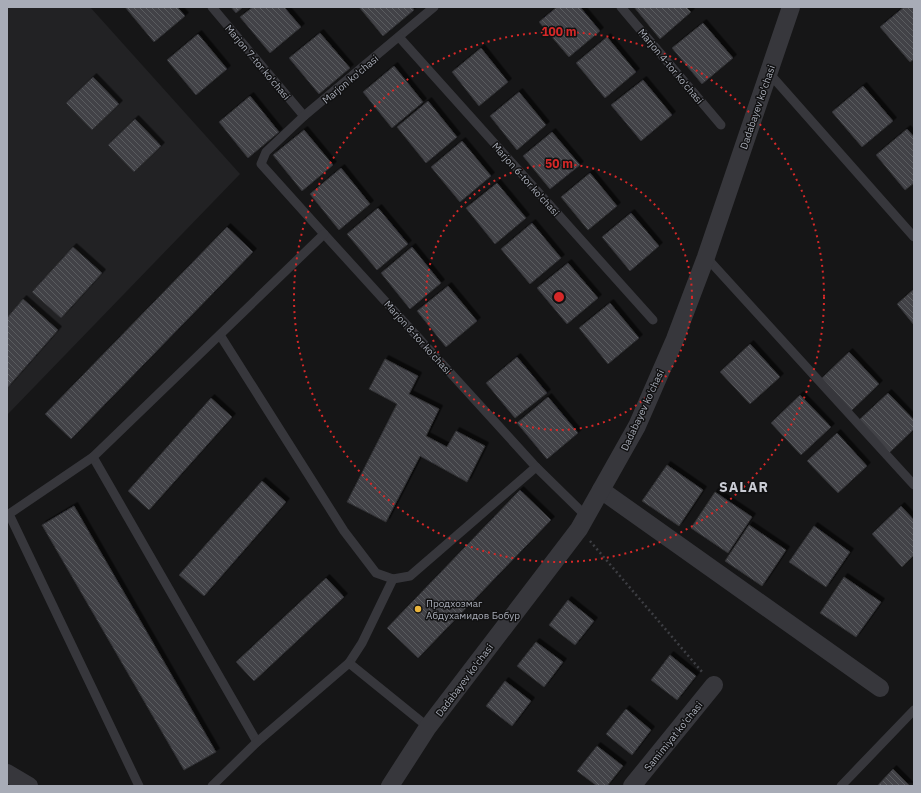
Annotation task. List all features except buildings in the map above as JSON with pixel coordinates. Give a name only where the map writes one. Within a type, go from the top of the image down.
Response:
[{"type":"street","name":"Dadabayev ko'chasi","points":[[390,786],[428,727],[583,523],[637,426],[675,339],[706,257],[791,7]]},
{"type":"street","points":[[601,490],[880,688]]},
{"type":"street","name":"Samimiyat ko'chasi","points":[[632,786],[714,685]]},
{"type":"street","points":[[7,773],[29,786]]},
{"type":"lane","name":"Marjon 7-tor ko'chasi","points":[[212,7],[304,116]]},
{"type":"lane","name":"Marjon ko'chasi","points":[[266,152],[304,116],[399,38],[434,7]]},
{"type":"lane","name":"Marjon 4-tor ko'chasi","points":[[621,7],[721,125]]},
{"type":"lane","name":"Marjon 6-tor ko'chasi","points":[[399,38],[653,320]]},
{"type":"lane","points":[[769,73],[914,237]]},
{"type":"lane","name":"Marjon 8-tor ko'chasi","points":[[266,152],[261,164],[536,467],[583,523]]},
{"type":"lane","points":[[139,786],[9,514],[93,457],[324,234]]},
{"type":"lane","points":[[706,257],[914,485]]},
{"type":"lane","points":[[220,335],[344,531],[376,573],[393,579],[410,576],[536,467]]},
{"type":"lane","points":[[93,457],[258,742]]},
{"type":"lane","points":[[212,786],[258,742],[349,663],[362,644],[393,579]]},
{"type":"lane","points":[[349,663],[428,727]]},
{"type":"lane","points":[[841,786],[914,710]]},
{"type":"path","points":[[583,523],[714,685]]},
{"type":"shaded area","points":[[7,7],[90,7],[240,174],[7,415]]},
{"type":"place","name":"Продхозмаг Абдухамидов Бобур","points":[[418,609]]},
{"type":"district","name":"SALAR","points":[[744,487]]}]
